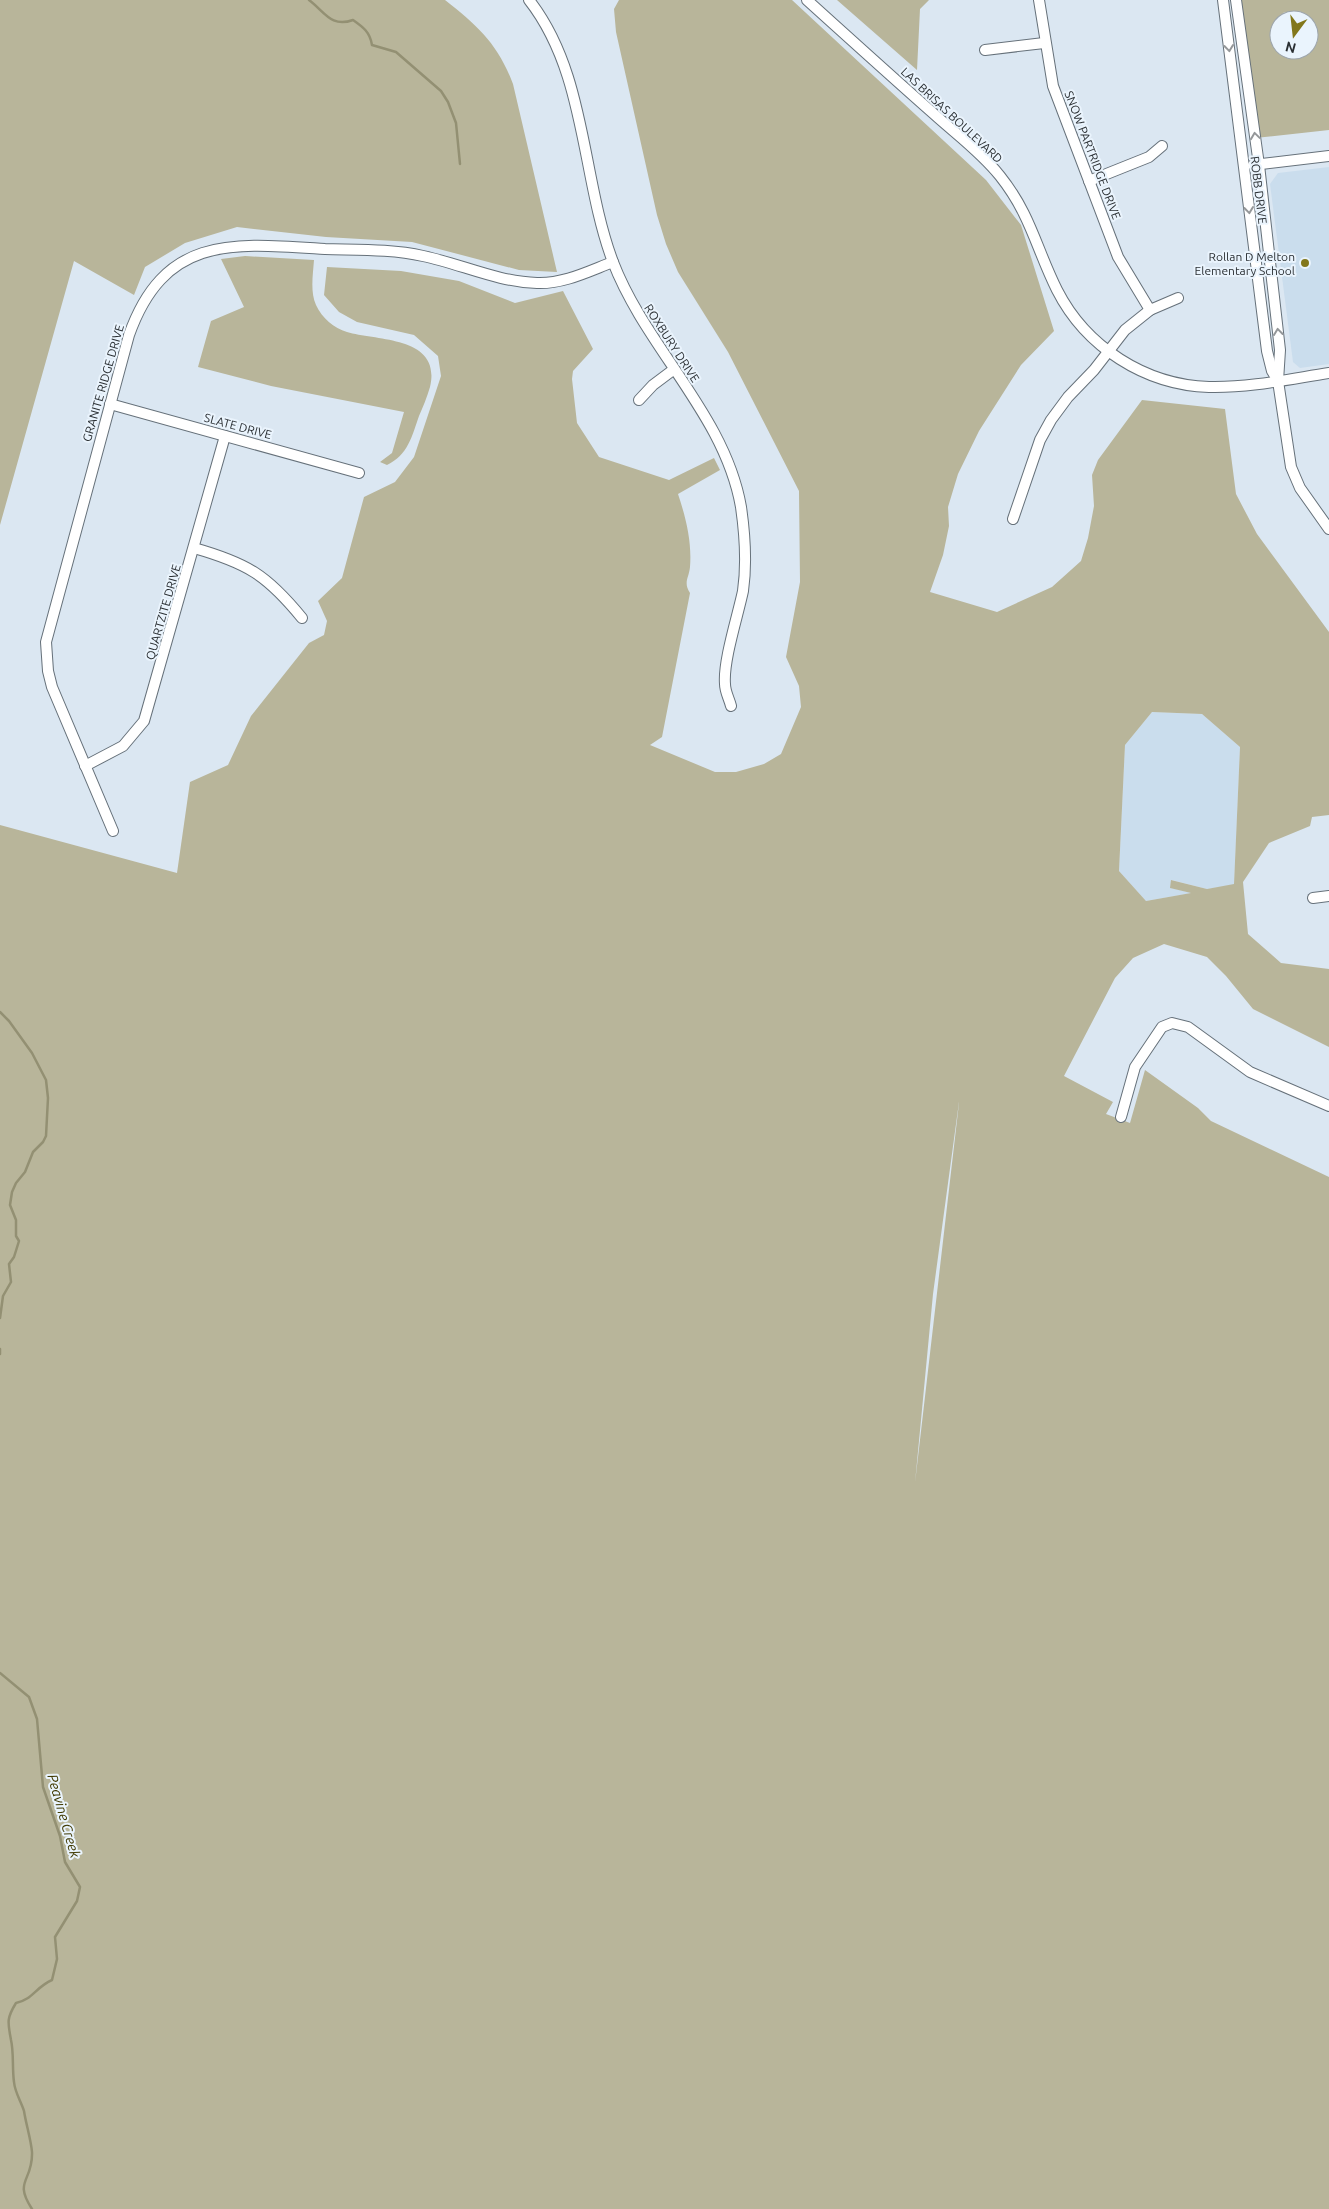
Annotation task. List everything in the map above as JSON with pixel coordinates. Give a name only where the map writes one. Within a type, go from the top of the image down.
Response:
[{"type":"street","name":"ROXBURY DRIVE","points":[[529,0],[548,28],[566,71],[598,213],[613,262],[635,309],[673,370],[694,399],[720,447],[733,478],[740,504],[745,544],[744,578],[724,681],[731,706]]},
{"type":"street","name":"LAS BRISAS BOULEVARD","points":[[807,0],[998,173],[1023,209],[1057,290],[1067,307],[1088,334],[1109,352],[1148,375],[1189,385],[1227,387],[1329,373]]},
{"type":"street","name":"SNOW PARTRIDGE DRIVE","points":[[1039,0],[1044,43],[1053,86],[1118,256],[1150,310]]},
{"type":"street","name":"ROBB DRIVE","points":[[1223,0],[1267,351],[1272,371],[1278,381]]},
{"type":"street","name":"ROBB DRIVE","points":[[1236,0],[1259,164],[1280,350],[1278,381],[1291,467],[1300,488],[1329,529]]},
{"type":"street","points":[[986,50],[1044,43]]},
{"type":"street","points":[[1089,181],[1149,157],[1162,146]]},
{"type":"street","points":[[1244,166],[1329,156]]},
{"type":"street","name":"GRANITE RIDGE DRIVE","points":[[113,831],[52,687],[48,671],[46,642],[128,335],[142,303],[161,279],[186,260],[210,250],[249,245],[406,253],[436,259],[505,279],[539,283],[566,280],[613,262]]},
{"type":"street","points":[[1013,519],[1045,430],[1072,393],[1109,352],[1125,330],[1150,310],[1178,298]]},
{"type":"street","points":[[638,400],[653,385],[673,370]]},
{"type":"street","name":"SLATE DRIVE","points":[[110,404],[359,473]]},
{"type":"street","name":"QUARTZITE DRIVE","points":[[85,766],[123,746],[138,731],[144,721],[225,436]]},
{"type":"street","points":[[194,548],[253,570],[273,585],[302,618]]},
{"type":"street","points":[[1313,898],[1329,896]]},
{"type":"street","points":[[1121,1117],[1129,1081],[1138,1061],[1162,1026],[1172,1023],[1188,1027],[1259,1077],[1329,1106]]},
{"type":"shaded area","points":[[0,0],[445,0],[486,37],[501,58],[513,84],[557,272],[519,270],[412,242],[326,237],[237,227],[185,243],[145,267],[134,295],[74,261],[0,525]]},
{"type":"shaded area","points":[[619,0],[792,0],[986,180],[1021,225],[1054,331],[1021,365],[979,431],[958,474],[948,507],[949,526],[943,555],[930,592],[997,612],[1052,587],[1081,561],[1088,538],[1094,506],[1092,475],[1098,460],[1142,400],[1225,409],[1236,494],[1257,534],[1329,632],[1329,815],[1312,817],[1310,826],[1269,843],[1243,882],[1248,934],[1281,963],[1329,969],[1329,1047],[1253,1009],[1226,976],[1207,957],[1164,944],[1133,958],[1115,978],[1064,1076],[1113,1102],[1106,1114],[1130,1123],[1145,1070],[1198,1108],[1211,1121],[1329,1177],[1329,2209],[0,2209],[0,825],[177,873],[190,782],[228,765],[251,716],[309,643],[324,635],[327,621],[318,601],[342,578],[364,497],[395,482],[414,457],[441,376],[438,356],[414,335],[357,322],[339,312],[324,295],[327,267],[401,271],[459,281],[515,303],[563,291],[593,349],[573,371],[572,379],[577,423],[599,457],[669,480],[714,458],[720,470],[678,494],[689,539],[690,567],[687,583],[690,593],[662,737],[650,745],[715,772],[736,772],[764,764],[781,754],[801,707],[799,686],[786,657],[800,582],[799,491],[728,352],[678,272],[666,244],[657,215],[616,32],[614,9]],"holes":[[[1152,712],[1202,714],[1240,747],[1234,884],[1207,889],[1171,880],[1170,888],[1191,893],[1146,901],[1119,871],[1125,745]],[[959,1103],[915,1483],[933,1294]]]},
{"type":"shaded area","points":[[837,0],[929,0],[920,9],[917,70]]},
{"type":"shaded area","points":[[1240,0],[1329,0],[1329,130],[1255,138]]},
{"type":"shaded area","name":"Rollan D Melton Elementary School","points":[[1329,167],[1329,364],[1300,368],[1293,362],[1270,184],[1278,173]]},
{"type":"shaded area","points":[[245,256],[314,260],[312,283],[314,300],[319,310],[329,322],[347,332],[404,344],[417,350],[426,358],[431,370],[429,391],[405,450],[394,461],[387,465],[380,462],[392,453],[404,412],[271,386],[198,367],[211,321],[244,307],[221,259]]},
{"type":"shaded area","points":[[1152,712],[1202,714],[1240,747],[1234,885],[1207,889],[1172,880],[1171,888],[1192,893],[1146,901],[1119,871],[1125,745]]},
{"type":"waterway","points":[[309,0],[324,14],[334,20],[339,22],[353,20],[366,30],[372,45],[396,52],[441,91],[448,102],[456,123],[460,164]]},
{"type":"waterway","name":"Peavine Creek","points":[[0,1012],[9,1021],[32,1053],[46,1080],[48,1098],[46,1136],[33,1152],[25,1172],[16,1183],[12,1192],[10,1205],[16,1220],[16,1236],[19,1241],[14,1257],[9,1264],[11,1282],[3,1296],[0,1318]]},
{"type":"waterway","name":"Peavine Creek","points":[[0,1349],[0,1354]]},
{"type":"waterway","name":"Peavine Creek","points":[[0,1673],[29,1697],[37,1719],[43,1787],[60,1836],[65,1862],[80,1887],[77,1901],[55,1937],[57,1959],[52,1980],[26,1999],[16,2003],[9,2021],[13,2077],[24,2111],[32,2152],[32,2162],[24,2186],[24,2192],[32,2209]]},
{"type":"place","name":"Rollan D Melton Elementary School","points":[[1305,263]]}]
